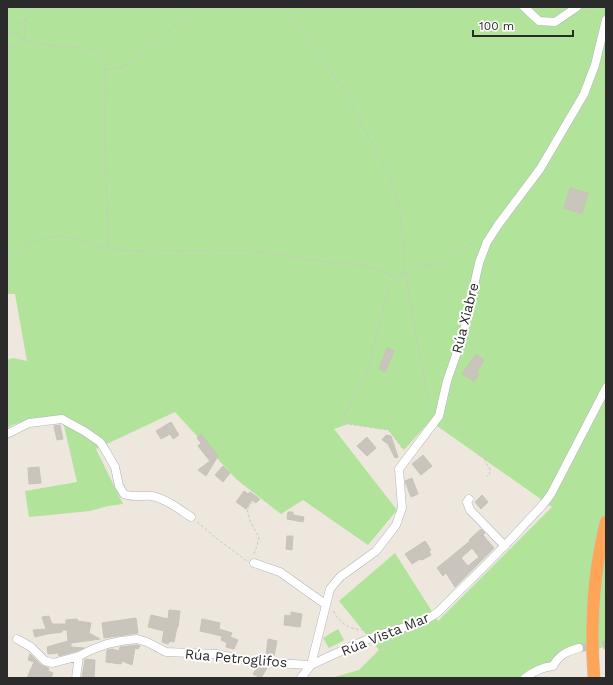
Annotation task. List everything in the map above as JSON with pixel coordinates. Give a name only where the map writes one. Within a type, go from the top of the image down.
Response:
[{"type":"highway","points":[[594,678],[591,630],[596,567],[606,522]]},
{"type":"street","points":[[524,7],[539,21],[554,22],[576,8]]},
{"type":"street","name":"Rúa Xiabre","points":[[310,665],[330,589],[340,577],[376,551],[396,525],[402,508],[399,469],[439,416],[447,381],[463,335],[479,263],[488,242],[498,225],[540,169],[584,94],[594,65],[604,18]]},
{"type":"street","name":"Rúa Vista Mar","points":[[310,665],[376,636],[411,626],[430,618],[505,546],[544,506],[606,388]]},
{"type":"street","points":[[7,434],[29,423],[62,419],[84,430],[100,442],[115,467],[120,486],[124,494],[128,496],[152,496],[163,500],[191,517]]},
{"type":"street","points":[[469,499],[467,502],[470,510],[505,546]]},
{"type":"street","points":[[254,563],[280,572],[325,604]]},
{"type":"street","name":"Rúa Petroglifos","points":[[17,639],[31,647],[45,660],[53,663],[80,656],[99,646],[137,639],[147,642],[166,652],[216,654],[255,662],[310,665]]},
{"type":"street","points":[[525,678],[534,671],[553,666],[556,660],[567,651],[579,648]]},
{"type":"street","points":[[76,678],[80,656]]},
{"type":"street","name":"Rúa Petroglifos","points":[[301,678],[310,665]]},
{"type":"path","points":[[7,49],[19,44],[24,39],[26,20],[32,10],[37,7]]},
{"type":"path","points":[[106,70],[123,67],[132,62],[196,7]]},
{"type":"path","points":[[285,7],[347,95],[392,181],[399,206],[404,245],[405,274],[429,404],[433,412],[467,437],[483,452],[486,463],[491,471],[487,477]]},
{"type":"path","points":[[407,18],[420,7]]},
{"type":"path","points":[[576,8],[604,18]]},
{"type":"path","points":[[7,30],[26,20]]},
{"type":"path","points":[[7,33],[18,34],[26,41],[34,44],[88,48],[100,53],[106,70],[105,140],[108,247]]},
{"type":"path","points":[[406,459],[404,450],[388,430],[348,424],[343,421],[344,416],[367,373],[388,290],[395,278],[422,266],[436,264],[446,260],[485,234]]},
{"type":"path","points":[[7,256],[31,243],[52,236],[118,250],[246,251],[273,253],[308,260],[364,266],[384,271],[395,278]]},
{"type":"path","points":[[191,517],[216,538],[252,564],[254,563],[253,556],[259,537],[250,521],[247,509],[253,502]]},
{"type":"path","points":[[325,604],[346,627],[357,630],[370,630],[374,632],[376,636]]},
{"type":"green space","points":[[7,7],[606,7],[606,646],[592,651],[591,646],[567,651],[557,660],[525,678],[331,678],[359,670],[379,650],[339,601],[395,553],[438,621],[552,507],[430,421],[404,450],[388,430],[348,424],[334,429],[397,510],[368,545],[303,500],[281,514],[236,479],[175,412],[96,449],[123,504],[90,511],[29,517],[25,491],[77,482],[64,426],[58,417],[25,421],[7,428],[7,360],[13,358],[27,361],[15,294],[7,294]]},
{"type":"green space","points":[[338,629],[344,640],[329,648],[323,638]]},
{"type":"building","points":[[570,188],[588,193],[582,214],[564,208]]},
{"type":"building","points":[[387,348],[394,351],[385,372],[379,369]]},
{"type":"building","points":[[476,354],[484,360],[477,372],[479,374],[474,381],[462,374]]},
{"type":"building","points":[[171,422],[179,435],[173,439],[170,434],[161,439],[156,431]]},
{"type":"building","points":[[60,425],[63,439],[57,440],[54,426]]},
{"type":"building","points":[[201,434],[218,456],[206,476],[198,470],[210,461],[198,446],[201,443],[197,438]]},
{"type":"building","points":[[386,435],[391,436],[398,457],[395,458],[388,444],[382,440]]},
{"type":"building","points":[[367,437],[376,448],[367,456],[357,446]]},
{"type":"building","points":[[423,455],[432,466],[421,475],[412,464]]},
{"type":"building","points":[[223,466],[230,473],[223,482],[215,475]]},
{"type":"building","points":[[39,467],[41,483],[29,484],[28,468]]},
{"type":"building","points":[[412,478],[418,494],[411,497],[405,481]]},
{"type":"building","points":[[244,491],[248,494],[250,492],[260,499],[256,503],[252,500],[246,509],[236,502]]},
{"type":"building","points":[[482,495],[488,502],[481,509],[475,502]]},
{"type":"building","points":[[288,512],[293,512],[293,515],[304,517],[303,522],[287,519]]},
{"type":"building","points":[[481,529],[485,533],[483,535],[494,548],[455,587],[446,573],[443,576],[437,568],[470,541],[469,540]],"holes":[[[472,548],[479,557],[468,566],[461,558]]]},
{"type":"building","points":[[287,536],[293,536],[292,550],[286,549]]},
{"type":"building","points":[[425,541],[431,550],[429,551],[431,555],[412,564],[405,554]]},
{"type":"building","points":[[169,610],[180,611],[174,642],[170,641],[168,644],[162,642],[164,631],[148,627],[151,615],[168,619]]},
{"type":"building","points":[[291,612],[302,614],[300,627],[284,625],[285,615],[291,616]]},
{"type":"building","points":[[49,616],[52,624],[66,624],[66,620],[77,619],[78,621],[91,623],[89,633],[100,639],[71,643],[71,647],[84,648],[77,651],[59,656],[58,653],[48,654],[47,647],[68,641],[67,630],[35,637],[33,630],[46,629],[42,617]]},
{"type":"building","points":[[136,618],[138,633],[104,638],[102,623]]},
{"type":"building","points":[[202,619],[220,623],[219,629],[232,633],[230,637],[238,640],[234,649],[226,647],[227,643],[221,640],[222,636],[200,631]]},
{"type":"building","points":[[268,639],[277,641],[274,656],[266,655]]},
{"type":"building","points":[[140,646],[138,649],[135,648],[132,665],[122,661],[121,664],[106,662],[107,650],[112,649],[119,651],[120,647]]},
{"type":"building","points":[[30,654],[41,665],[49,668],[48,671],[53,673],[51,678],[27,678],[34,662],[28,660]]},
{"type":"building","points":[[85,659],[95,660],[94,678],[82,678]]},
{"type":"building","points":[[257,668],[267,668],[261,678],[253,674]]},
{"type":"tunnel","points":[[579,648],[606,645]]}]
